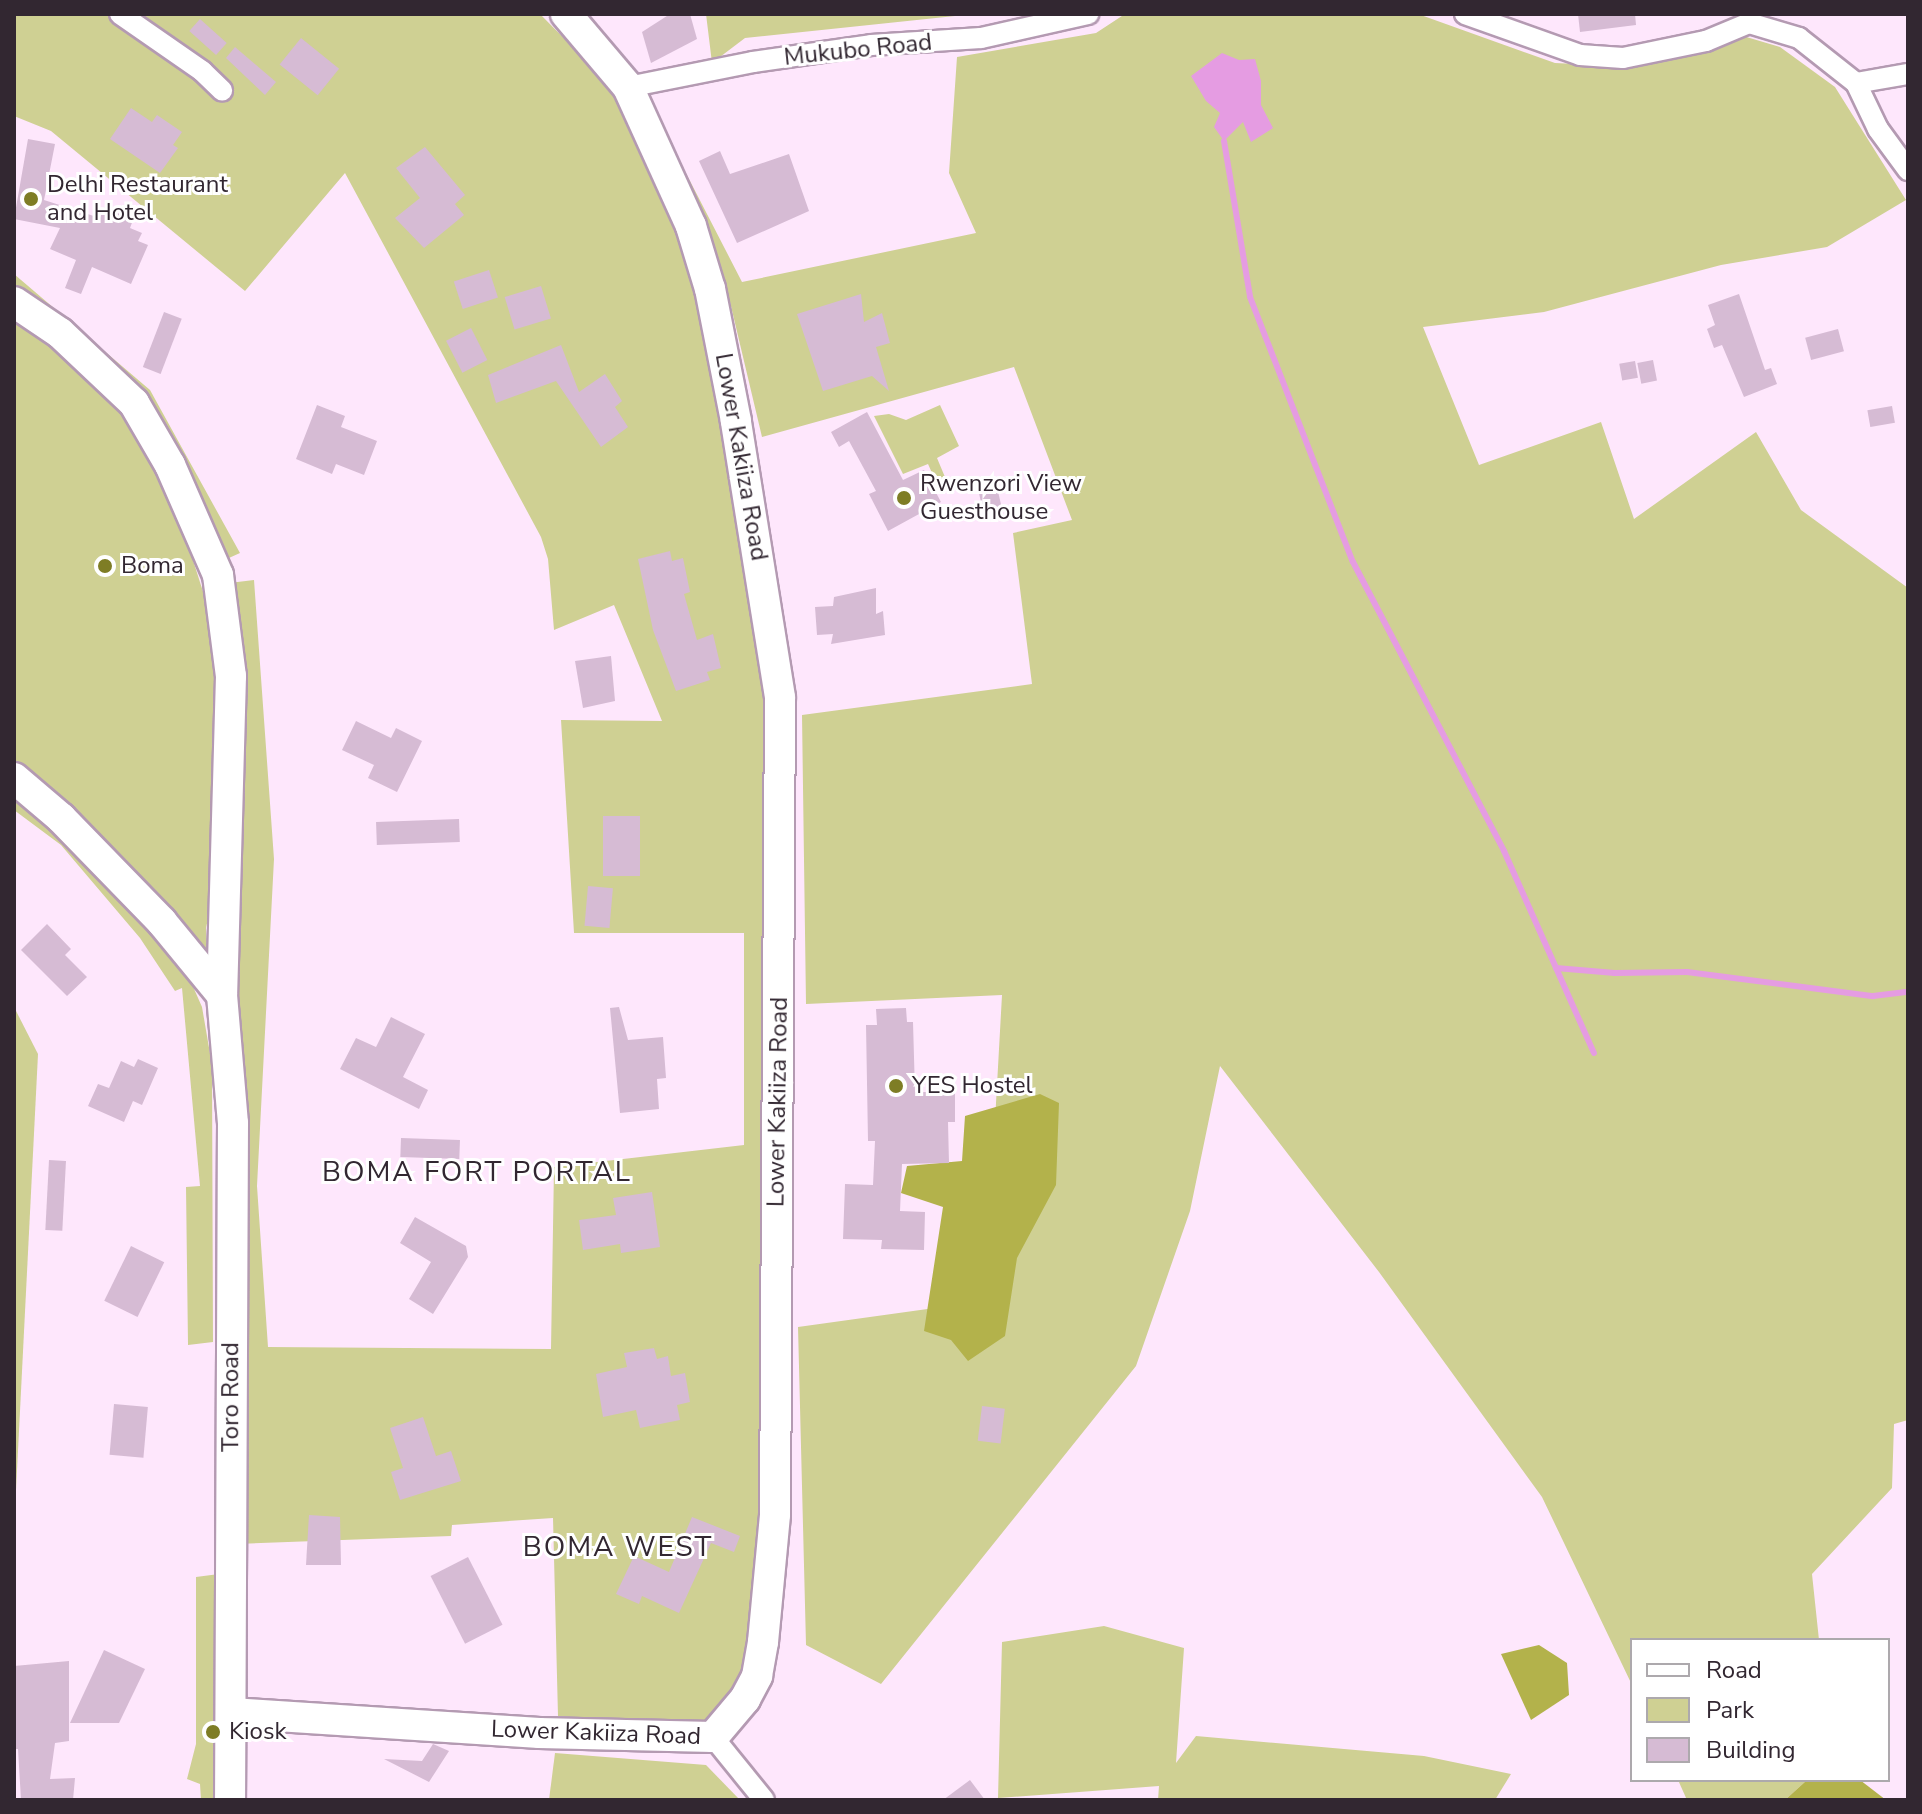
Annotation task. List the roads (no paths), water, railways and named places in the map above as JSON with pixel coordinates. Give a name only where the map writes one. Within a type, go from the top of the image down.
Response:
[{"type":"main road","name":"Lower Kakiiza Road","points":[[231,1713],[539,1733],[713,1737],[732,1718],[757,1676],[775,1515],[780,697],[736,421],[710,289],[691,226],[628,87],[566,14]]},
{"type":"main road","name":"Toro Road","points":[[14,302],[60,333],[134,403],[170,465],[218,575],[231,676],[222,995],[233,1123],[230,1800]]},
{"type":"main road","points":[[14,778],[61,818],[162,922],[222,995]]},
{"type":"street","points":[[120,14],[202,71],[222,90]]},
{"type":"street","name":"Mukubo Road","points":[[628,87],[753,62],[871,45],[981,38],[1088,14]]},
{"type":"street","points":[[1465,14],[1580,55],[1623,58],[1706,41],[1749,23],[1799,38],[1856,83],[1878,129],[1908,170]]},
{"type":"street","points":[[1856,83],[1908,74]]},
{"type":"street","points":[[713,1737],[764,1800]]},
{"type":"waterway","points":[[1224,141],[1250,297],[1353,562],[1504,851],[1594,1053]]},
{"type":"waterway","points":[[1556,968],[1615,973],[1687,972],[1873,996],[1908,992]]},
{"type":"place","name":"Delhi Restaurant and Hotel","points":[[31,199]]},
{"type":"place","name":"Rwenzori View Guesthouse","points":[[904,498]]},
{"type":"place","name":"Boma","points":[[105,566]]},
{"type":"place","name":"YES Hostel","points":[[896,1086]]},
{"type":"place","name":"Kiosk","points":[[213,1732]]},
{"type":"district","name":"BOMA FORT PORTAL","points":[[477,1172]]},
{"type":"district","name":"BOMA WEST","points":[[618,1547]]}]
